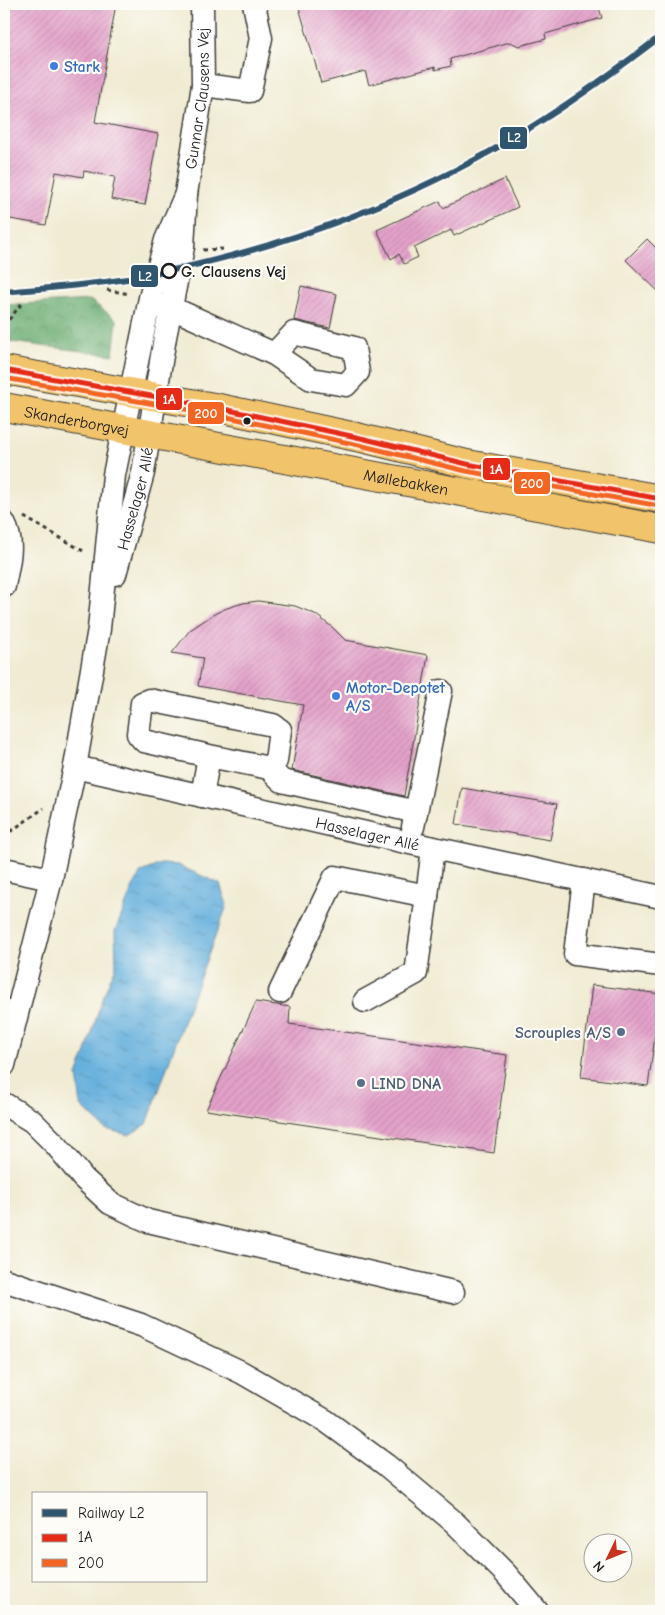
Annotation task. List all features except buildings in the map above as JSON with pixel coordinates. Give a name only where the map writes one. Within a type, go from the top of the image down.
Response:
[{"type":"main road","points":[[4,370],[143,394]]},
{"type":"main road","name":"Møllebakken","points":[[143,394],[334,432],[467,464],[661,499]]},
{"type":"main road","name":"Skanderborgvej","points":[[4,407],[150,434]]},
{"type":"main road","name":"Møllebakken","points":[[150,434],[661,529]]},
{"type":"street","name":"Gunnar Clausens Vej","points":[[143,394],[160,308],[166,240],[186,194],[203,85],[202,4]]},
{"type":"street","points":[[203,85],[250,91],[261,38],[254,4]]},
{"type":"street","points":[[160,308],[183,313],[274,354]]},
{"type":"street","name":"Hasselager Allé","points":[[4,1066],[51,879],[75,766],[99,629],[114,475],[123,429],[143,394]]},
{"type":"street","name":"Hasselager Allé","points":[[99,629],[144,473],[150,434],[143,394]]},
{"type":"street","points":[[4,586],[11,547],[9,533],[12,519]]},
{"type":"street","points":[[410,843],[441,691]]},
{"type":"street","points":[[269,768],[276,761],[280,730],[273,725],[149,700],[142,703],[138,734],[144,741],[269,768],[282,781],[416,812]]},
{"type":"street","points":[[202,796],[209,756]]},
{"type":"street","name":"Hasselager Allé","points":[[75,766],[410,843],[661,897]]},
{"type":"street","points":[[366,1001],[416,973],[434,848]]},
{"type":"street","points":[[4,870],[51,879]]},
{"type":"street","points":[[280,992],[335,878],[427,896]]},
{"type":"street","points":[[584,880],[575,954],[661,965]]},
{"type":"street","points":[[4,1104],[32,1121],[58,1146],[83,1178],[110,1203],[148,1221],[453,1292]]},
{"type":"street","points":[[4,1280],[141,1326],[241,1372],[326,1421],[386,1465],[453,1521],[506,1574],[537,1611]]},
{"type":"path","points":[[4,326],[22,303]]},
{"type":"path","points":[[12,519],[85,552],[106,554]]},
{"type":"path","points":[[4,836],[44,808]]},
{"type":"green space","points":[[90,300],[117,320],[113,355],[11,342],[4,339],[4,305]]},
{"type":"water","points":[[161,864],[178,865],[220,884],[227,905],[147,1124],[129,1135],[105,1129],[81,1106],[77,1075],[102,999],[116,966],[115,931],[141,872]]},
{"type":"rail line","name":"L2","points":[[4,292],[105,282],[192,266],[245,252],[349,218],[400,197],[497,147],[574,99],[661,36]]},
{"type":"transit line","name":"1A","points":[[4,370],[214,407],[361,438],[467,464],[661,499]]},
{"type":"transit line","name":"200","points":[[4,378],[213,414],[359,445],[466,471],[660,506]]},
{"type":"place","name":"Stark","points":[[54,66]]},
{"type":"place","name":"G. Clausens Vej","points":[[169,271]]},
{"type":"place","name":"Motor-Depotet A/S","points":[[336,696]]},
{"type":"place","name":"Scrouples A/S","points":[[621,1032]]},
{"type":"place","name":"LIND DNA","points":[[361,1083]]}]
